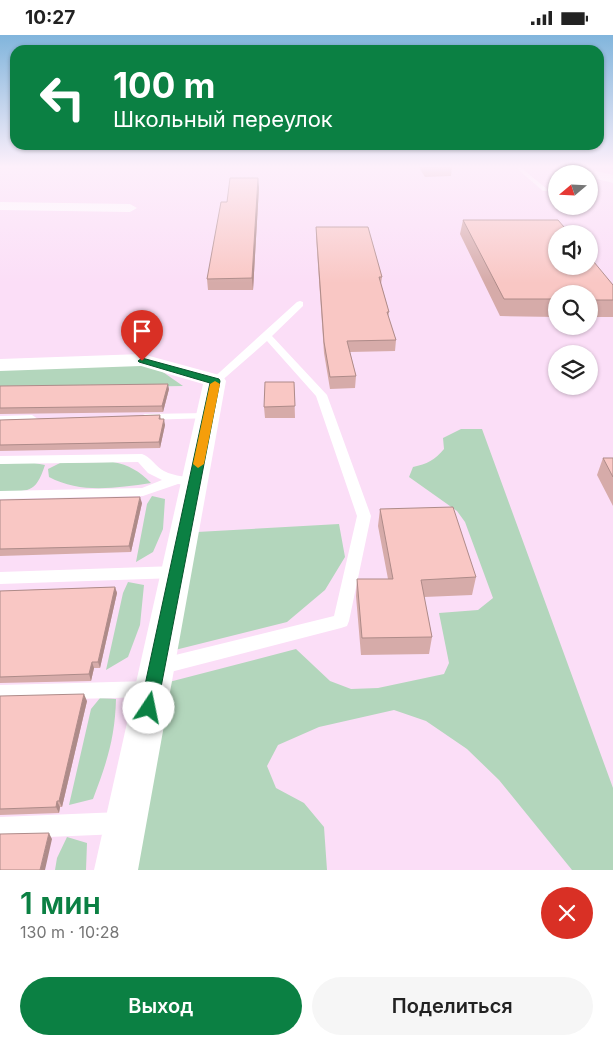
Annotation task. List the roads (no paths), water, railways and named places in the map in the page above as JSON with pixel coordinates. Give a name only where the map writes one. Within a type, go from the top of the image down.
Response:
[{"type":"street","points":[[0,206],[130,207]]},
{"type":"street","points":[[0,365],[142,361],[215,381],[208,416],[185,481],[176,572],[116,870]]},
{"type":"lane","points":[[215,381],[300,304]]},
{"type":"lane","points":[[0,693],[155,679],[341,621],[364,516],[320,395],[267,335]]},
{"type":"lane","points":[[129,417],[208,416]]},
{"type":"lane","points":[[0,420],[40,419]]},
{"type":"lane","points":[[0,460],[142,458],[155,473],[185,481]]},
{"type":"lane","points":[[0,495],[143,492],[185,481]]},
{"type":"lane","points":[[0,578],[176,572]]},
{"type":"lane","points":[[0,828],[126,822]]}]
